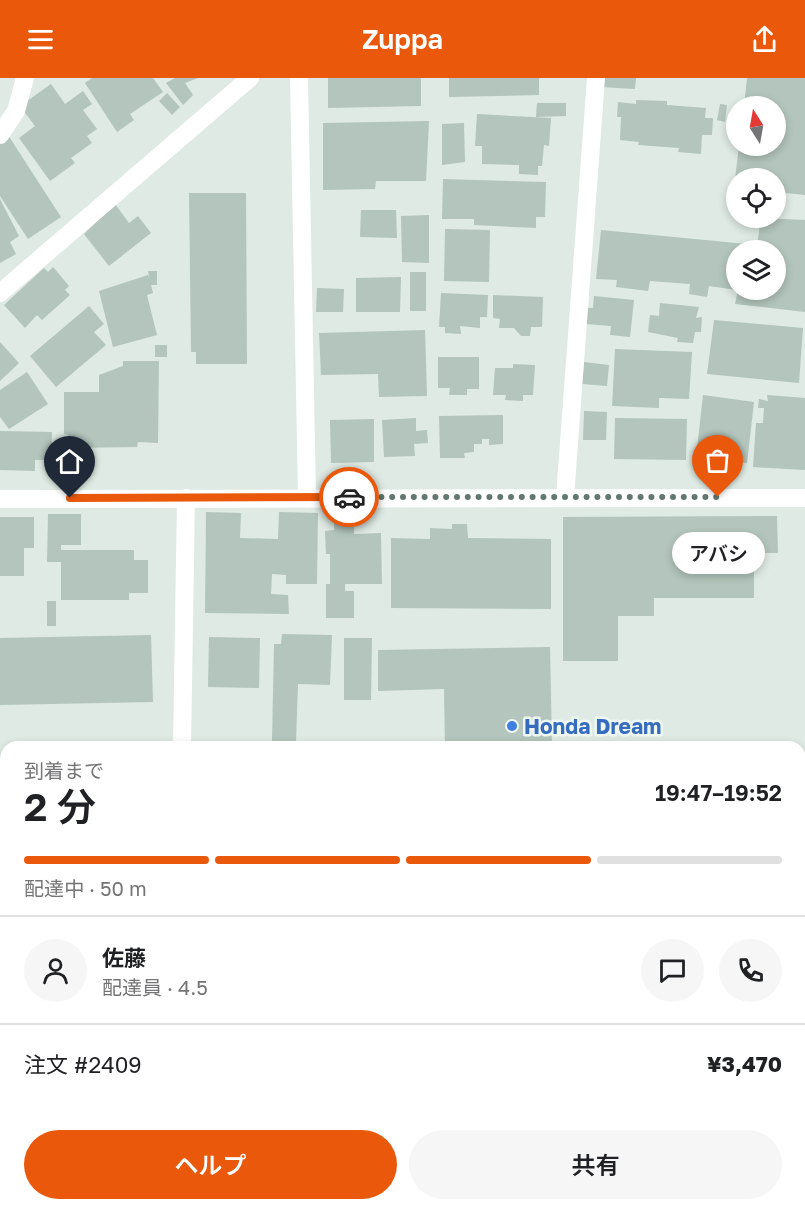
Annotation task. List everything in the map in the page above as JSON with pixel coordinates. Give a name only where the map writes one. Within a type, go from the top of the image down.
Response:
[{"type":"street","points":[[0,135],[16,111],[25,78]]},
{"type":"street","points":[[0,293],[250,78]]},
{"type":"street","points":[[299,78],[307,497]]},
{"type":"street","points":[[565,497],[596,78]]},
{"type":"street","points":[[182,741],[186,498]]},
{"type":"street","points":[[0,499],[805,498]]},
{"type":"building","points":[[92,78],[153,78],[163,92],[130,114],[134,120],[117,132],[85,83]]},
{"type":"building","points":[[175,78],[198,78],[185,83],[193,95],[183,105],[166,83]]},
{"type":"building","points":[[328,78],[421,78],[421,106],[328,108]]},
{"type":"building","points":[[449,78],[539,78],[539,95],[449,97]]},
{"type":"building","points":[[602,78],[636,78],[635,89],[601,87]]},
{"type":"building","points":[[747,78],[805,78],[805,195],[786,193],[786,168],[736,168],[738,156],[786,156],[786,96],[745,96]]},
{"type":"building","points":[[51,84],[65,104],[83,91],[92,104],[83,110],[97,129],[87,136],[92,143],[71,158],[75,163],[50,181],[19,138],[35,126],[20,106]]},
{"type":"building","points":[[167,93],[180,107],[172,115],[159,101]]},
{"type":"building","points":[[636,100],[667,101],[667,105],[706,108],[705,118],[713,118],[712,135],[702,135],[701,154],[678,152],[679,148],[638,145],[639,142],[620,140],[621,117],[617,117],[618,102],[636,104]]},
{"type":"building","points":[[537,103],[566,103],[566,116],[536,117]]},
{"type":"building","points":[[720,104],[726,105],[725,122],[717,120]]},
{"type":"building","points":[[477,114],[551,118],[549,146],[544,145],[542,166],[538,166],[538,175],[519,174],[519,165],[482,164],[482,146],[475,146]]},
{"type":"building","points":[[429,121],[426,181],[376,181],[375,189],[323,190],[323,123]]},
{"type":"building","points":[[464,123],[465,162],[442,165],[442,124]]},
{"type":"building","points":[[6,132],[61,217],[28,239],[0,196],[0,141]]},
{"type":"building","points":[[443,179],[546,182],[545,217],[536,217],[536,228],[474,225],[474,219],[442,219]]},
{"type":"building","points":[[189,193],[246,193],[247,364],[196,364],[196,352],[191,352]]},
{"type":"building","points":[[0,199],[19,236],[10,242],[16,254],[0,263]]},
{"type":"building","points":[[115,204],[129,223],[138,216],[151,233],[109,266],[84,234]]},
{"type":"building","points":[[361,210],[396,210],[397,238],[360,237]]},
{"type":"building","points":[[429,215],[429,263],[402,262],[401,216]]},
{"type":"building","points":[[786,219],[805,220],[805,312],[735,304],[736,300],[786,300],[786,240],[758,240],[760,228],[786,228]]},
{"type":"building","points":[[445,229],[490,230],[489,282],[444,281]]},
{"type":"building","points":[[601,230],[726,242],[726,289],[709,286],[707,297],[689,294],[690,284],[650,281],[648,291],[616,287],[617,280],[596,279]]},
{"type":"building","points":[[53,267],[69,286],[65,290],[70,295],[42,320],[37,315],[25,328],[4,305],[44,268],[48,272]]},
{"type":"building","points":[[148,271],[157,271],[157,285],[151,285],[153,293],[147,295],[157,335],[113,347],[99,291],[148,275],[149,278]]},
{"type":"building","points":[[410,272],[426,272],[426,311],[410,311]]},
{"type":"building","points":[[401,277],[400,312],[356,312],[356,278]]},
{"type":"building","points":[[317,288],[344,289],[343,312],[316,312]]},
{"type":"building","points":[[441,293],[488,295],[487,317],[480,317],[480,328],[460,326],[461,334],[445,333],[445,327],[439,327]]},
{"type":"building","points":[[493,295],[543,297],[542,327],[531,327],[530,336],[521,336],[514,328],[499,328],[500,319],[493,318]]},
{"type":"building","points":[[594,296],[634,300],[630,337],[610,335],[611,326],[586,324],[587,308],[593,308]]},
{"type":"building","points":[[660,303],[699,307],[696,318],[702,317],[701,332],[695,332],[693,343],[677,342],[678,338],[648,332],[650,315],[659,316]]},
{"type":"building","points":[[89,306],[104,324],[94,332],[106,345],[56,387],[30,356]]},
{"type":"building","points":[[714,320],[803,328],[799,383],[707,374]]},
{"type":"building","points":[[425,330],[427,396],[379,397],[378,374],[321,375],[319,333]]},
{"type":"building","points":[[0,342],[19,363],[0,381]]},
{"type":"building","points":[[155,345],[167,345],[167,357],[155,357]]},
{"type":"building","points":[[615,349],[692,352],[689,399],[659,398],[659,408],[612,406]]},
{"type":"building","points":[[438,357],[479,357],[479,389],[467,389],[467,395],[449,395],[450,388],[438,388]]},
{"type":"building","points":[[123,361],[159,361],[158,443],[138,442],[137,447],[68,448],[68,435],[64,434],[64,392],[99,392],[99,375],[123,366]]},
{"type":"building","points":[[584,362],[609,365],[607,386],[582,384]]},
{"type":"building","points":[[513,364],[535,365],[533,395],[523,395],[523,401],[505,400],[506,395],[493,395],[495,368],[513,368]]},
{"type":"building","points":[[27,372],[48,404],[9,429],[0,417],[0,390]]},
{"type":"building","points":[[703,395],[754,402],[747,463],[696,458]]},
{"type":"building","points":[[767,395],[805,398],[805,470],[753,467],[756,423],[763,423],[764,408],[758,408],[759,399],[768,401]]},
{"type":"building","points":[[584,411],[607,412],[606,440],[583,440]]},
{"type":"building","points":[[503,415],[503,444],[489,445],[489,439],[482,439],[482,444],[474,444],[474,452],[464,453],[465,458],[440,458],[439,416]]},
{"type":"building","points":[[416,418],[416,431],[427,430],[428,443],[414,444],[415,456],[384,457],[382,420]]},
{"type":"building","points":[[615,418],[687,419],[686,460],[614,459]]},
{"type":"building","points":[[374,419],[374,462],[331,463],[330,420]]},
{"type":"building","points":[[0,431],[52,432],[51,460],[35,460],[35,471],[0,470]]},
{"type":"building","points":[[206,512],[241,513],[240,538],[278,539],[279,512],[318,513],[317,584],[286,584],[286,575],[272,574],[271,594],[288,595],[289,614],[205,613]]},
{"type":"building","points":[[48,514],[81,514],[81,545],[61,545],[61,550],[134,550],[134,560],[148,560],[148,593],[129,593],[129,600],[61,600],[61,562],[47,562]]},
{"type":"building","points":[[777,516],[778,553],[754,553],[754,598],[654,598],[654,616],[618,616],[618,661],[563,661],[563,517]]},
{"type":"building","points":[[0,517],[34,517],[34,548],[24,548],[24,576],[0,576]]},
{"type":"building","points":[[334,523],[354,523],[354,534],[381,533],[382,584],[345,584],[345,591],[354,591],[354,618],[326,618],[326,584],[330,584],[330,554],[326,554],[325,531],[334,530]]},
{"type":"building","points":[[452,524],[467,524],[468,538],[551,539],[551,609],[391,608],[391,538],[430,539],[430,528],[452,529]]},
{"type":"building","points":[[47,601],[56,601],[56,626],[47,626]]},
{"type":"building","points":[[282,634],[332,635],[330,685],[298,684],[296,741],[272,741],[274,644],[281,644]]},
{"type":"building","points":[[151,635],[153,702],[0,705],[0,638]]},
{"type":"building","points":[[209,637],[260,638],[259,688],[208,687]]},
{"type":"building","points":[[344,638],[372,638],[371,700],[344,700]]},
{"type":"building","points":[[550,647],[552,741],[445,741],[444,689],[378,691],[378,650]]},
{"type":"way so far","points":[[349,497],[718,497]]},
{"type":"place","name":"アバシ","points":[[718,497]]},
{"type":"place","name":"Honda Dream","points":[[512,726]]},
{"type":"route","points":[[70,498],[349,497]]}]
